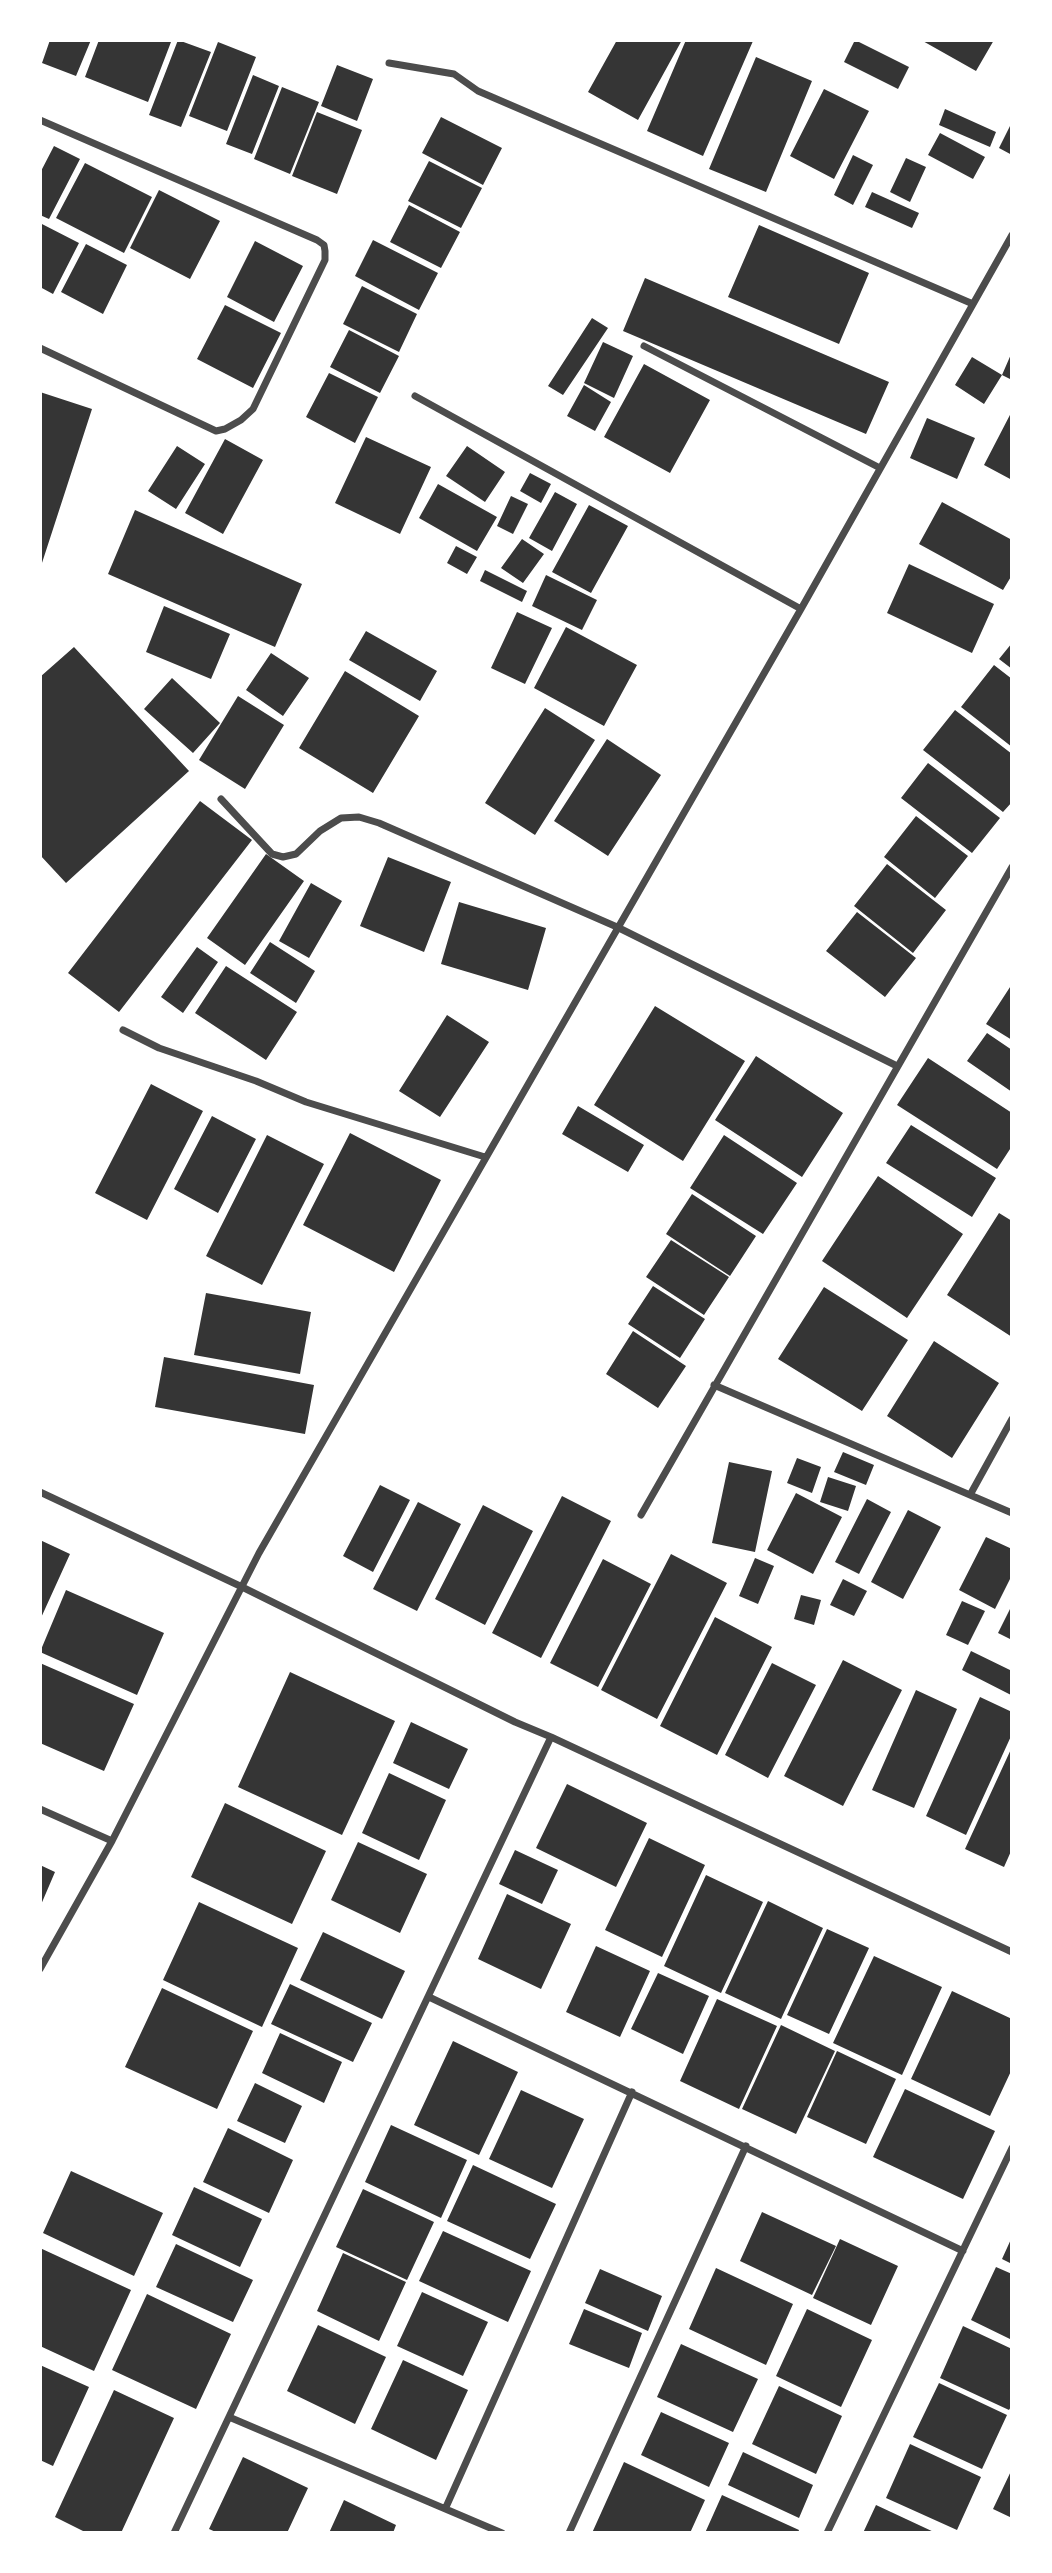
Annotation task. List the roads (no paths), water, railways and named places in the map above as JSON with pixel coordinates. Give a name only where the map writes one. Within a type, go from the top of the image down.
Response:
[{"type":"street","points":[[389,63],[454,74],[478,91],[973,304]]},
{"type":"street","points":[[40,120],[317,240],[324,245],[325,251],[325,260],[253,409],[225,429],[216,431],[40,348]]},
{"type":"street","points":[[40,1969],[111,1841],[240,1586],[801,610],[1012,234]]},
{"type":"street","points":[[644,346],[880,468]]},
{"type":"street","points":[[415,396],[801,610]]},
{"type":"street","points":[[221,799],[272,854],[283,857],[296,854],[320,831],[341,818],[359,817],[379,823],[617,927],[897,1066]]},
{"type":"street","points":[[641,1515],[1012,867]]},
{"type":"street","points":[[124,1030],[159,1048],[256,1081],[306,1102],[485,1157]]},
{"type":"street","points":[[714,1385],[1012,1513]]},
{"type":"street","points":[[970,1495],[1012,1419]]},
{"type":"street","points":[[40,1492],[240,1586],[503,1716],[1012,1952]]},
{"type":"street","points":[[174,2533],[551,1737]]},
{"type":"street","points":[[40,1809],[111,1841]]},
{"type":"street","points":[[429,1997],[963,2251]]},
{"type":"street","points":[[446,2507],[632,2092]]},
{"type":"street","points":[[569,2533],[746,2146]]},
{"type":"street","points":[[827,2533],[1012,2148]]},
{"type":"street","points":[[229,2417],[502,2533]]}]
